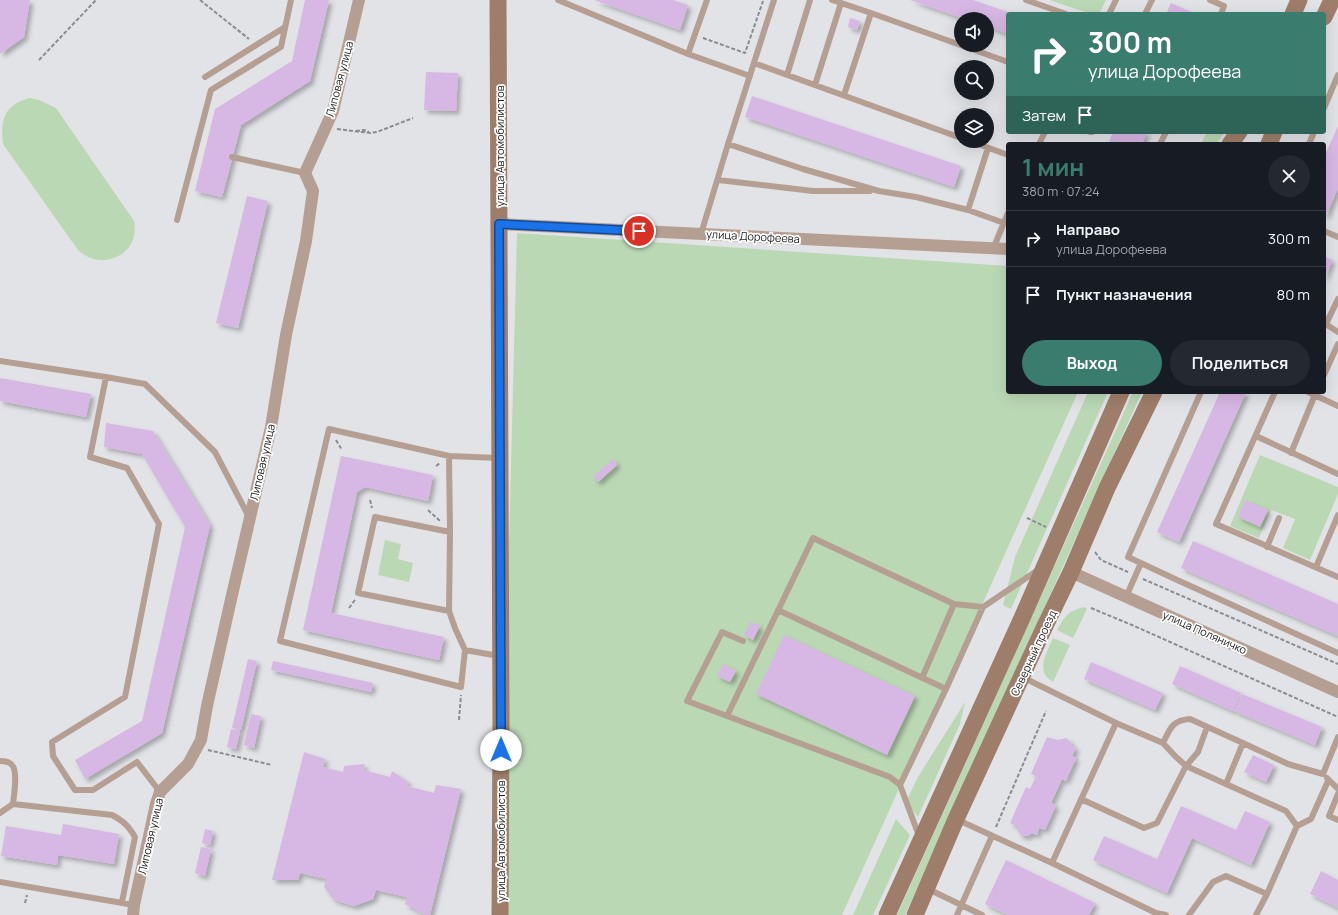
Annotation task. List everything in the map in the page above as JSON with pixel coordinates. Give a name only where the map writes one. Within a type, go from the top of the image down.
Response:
[{"type":"main road","name":"улица Автомобилистов","points":[[498,0],[501,656],[500,915]]},
{"type":"main road","points":[[1294,12],[1299,0]]},
{"type":"main road","points":[[1326,14],[1332,0]]},
{"type":"main road","points":[[887,915],[1045,566],[1120,394]]},
{"type":"main road","name":"Северный проезд","points":[[915,915],[956,819],[1071,572],[1107,488],[1153,394]]},
{"type":"street","name":"Липовая улица","points":[[133,910],[156,804],[160,792],[188,764],[201,740],[207,706],[271,426],[286,335],[306,241],[313,190],[305,173],[333,111],[359,0]]},
{"type":"street","name":"улица Дорофеева","points":[[499,224],[1006,249]]},
{"type":"street","name":"улица Поляничко","points":[[1071,572],[1338,692]]},
{"type":"lane","points":[[177,220],[197,149],[211,90],[281,47],[291,0]]},
{"type":"lane","points":[[558,0],[688,54],[750,76]]},
{"type":"lane","points":[[688,54],[707,0]]},
{"type":"lane","points":[[701,234],[774,0]]},
{"type":"lane","points":[[787,75],[810,0]]},
{"type":"lane","points":[[832,0],[1006,61]]},
{"type":"lane","points":[[1026,0],[1060,12]]},
{"type":"lane","points":[[1110,12],[1116,0]]},
{"type":"lane","points":[[1146,12],[1152,0]]},
{"type":"lane","points":[[1210,0],[1224,6],[1222,12]]},
{"type":"lane","points":[[815,85],[841,3]]},
{"type":"lane","points":[[844,95],[871,13]]},
{"type":"lane","points":[[205,77],[285,27]]},
{"type":"lane","points":[[754,63],[954,135]]},
{"type":"lane","points":[[1326,103],[1338,76]]},
{"type":"lane","points":[[728,144],[802,170],[879,191],[916,197],[968,210],[1004,223]]},
{"type":"lane","points":[[968,210],[988,148],[1006,154]]},
{"type":"lane","points":[[197,149],[204,150]]},
{"type":"lane","points":[[232,157],[305,173]]},
{"type":"lane","points":[[718,180],[813,191],[879,191]]},
{"type":"lane","points":[[993,249],[1006,218]]},
{"type":"lane","points":[[1326,232],[1338,237]]},
{"type":"lane","points":[[1326,322],[1338,299]]},
{"type":"lane","points":[[1326,325],[1338,332]]},
{"type":"lane","points":[[1326,371],[1338,344]]},
{"type":"lane","points":[[0,361],[145,384],[215,452],[249,518]]},
{"type":"lane","points":[[106,377],[90,457],[127,468],[159,524],[125,697],[52,742],[53,756],[75,790],[93,790],[137,762],[160,792]]},
{"type":"lane","points":[[1200,394],[1128,557],[1338,653]]},
{"type":"lane","points":[[1274,394],[1216,524],[1338,577]]},
{"type":"lane","points":[[1291,453],[1316,394],[1338,406]]},
{"type":"lane","points":[[449,456],[449,611],[454,628],[465,650],[462,687],[280,641],[330,429],[449,456],[500,458]]},
{"type":"lane","points":[[1256,436],[1338,474]]},
{"type":"lane","points":[[1316,568],[1338,515]]},
{"type":"lane","points":[[449,611],[358,593],[375,517],[450,532]]},
{"type":"lane","points":[[1267,547],[1279,518]]},
{"type":"lane","points":[[727,716],[813,538],[954,604],[983,607]]},
{"type":"lane","points":[[1126,597],[1141,563]]},
{"type":"lane","points":[[900,785],[983,607],[1045,566]]},
{"type":"lane","points":[[922,678],[954,604]]},
{"type":"lane","points":[[778,610],[946,689]]},
{"type":"lane","points":[[743,642],[722,632],[687,701],[890,777],[900,785],[921,841]]},
{"type":"lane","points":[[465,650],[501,656]]},
{"type":"lane","points":[[1022,677],[1116,723],[1163,743],[1186,766],[1286,811],[1297,826]]},
{"type":"lane","points":[[1163,743],[1172,725],[1181,720],[1190,719],[1288,764],[1323,774],[1328,781],[1338,789]]},
{"type":"lane","points":[[1052,863],[1116,723]]},
{"type":"lane","points":[[1082,799],[1144,828],[1157,823],[1186,766],[1198,752],[1207,727]]},
{"type":"lane","points":[[1323,774],[1338,737]]},
{"type":"lane","points":[[1226,784],[1243,743]]},
{"type":"lane","points":[[0,761],[8,762],[13,765],[15,770],[13,804]]},
{"type":"lane","points":[[1257,915],[1297,826],[1311,819],[1328,781]]},
{"type":"lane","points":[[1338,794],[1329,816],[1338,820]]},
{"type":"lane","points":[[0,813],[13,804],[112,815],[121,820],[130,827],[135,837],[122,902]]},
{"type":"lane","points":[[956,819],[1052,863],[1155,914],[1166,915]]},
{"type":"lane","points":[[957,915],[992,836]]},
{"type":"lane","points":[[1189,915],[1213,882],[1226,876],[1267,894]]},
{"type":"lane","points":[[0,882],[122,902],[133,910]]},
{"type":"lane","points":[[927,888],[982,915]]},
{"type":"path","points":[[39,60],[96,0]]},
{"type":"path","points":[[200,0],[256,45]]},
{"type":"path","points":[[695,35],[745,53],[764,0]]},
{"type":"path","points":[[325,128],[370,133],[377,132],[413,118]]},
{"type":"path","points":[[354,132],[364,130],[370,133]]},
{"type":"path","points":[[1027,518],[1052,529]]},
{"type":"path","points":[[1094,547],[1096,554],[1101,560],[1338,664]]},
{"type":"path","points":[[1091,608],[1338,717]]},
{"type":"path","points":[[459,720],[462,687]]},
{"type":"path","points":[[992,836],[1046,711]]},
{"type":"path","points":[[214,752],[272,765]]},
{"type":"path","points":[[25,903],[28,892]]},
{"type":"green space","points":[[1049,0],[1106,0],[1100,12],[1085,12]]},
{"type":"green space","points":[[30,98],[39,100],[56,108],[134,221],[135,233],[132,243],[126,251],[118,256],[108,260],[98,260],[88,257],[78,250],[3,144],[2,127],[6,114],[15,104]]},
{"type":"green space","points":[[1206,134],[1224,134],[1218,142],[1202,142]]},
{"type":"green space","points":[[517,233],[1006,266],[1006,394],[1077,394],[842,915],[506,915],[508,583]]},
{"type":"green space","points":[[1087,394],[1107,394],[1011,609],[1003,605],[1015,557]]},
{"type":"green space","points":[[1132,394],[1141,394],[905,915],[897,915]]},
{"type":"green space","points":[[1260,455],[1338,487],[1338,494],[1310,560],[1283,548],[1295,519],[1271,510],[1259,538],[1230,526]]},
{"type":"green space","points":[[385,540],[401,544],[398,559],[413,563],[409,582],[378,575]]},
{"type":"green space","points":[[1084,607],[1087,609],[1073,638],[1057,630],[1062,621],[1071,612]]},
{"type":"green space","points":[[1053,638],[1070,645],[1053,682],[1047,678],[1043,667],[1045,656]]},
{"type":"green space","points":[[965,702],[960,724],[918,817],[906,802],[918,777]]},
{"type":"green space","points":[[896,819],[910,835],[873,915],[853,915]]},
{"type":"building","points":[[0,0],[30,0],[24,37],[0,54]]},
{"type":"building","points":[[305,0],[329,0],[310,81],[241,125],[222,197],[195,191],[215,109],[292,61]]},
{"type":"building","points":[[594,0],[673,0],[688,5],[680,30]]},
{"type":"building","points":[[910,0],[973,0],[1008,12],[1006,12],[1006,33],[994,29],[994,12],[954,12],[954,15]]},
{"type":"building","points":[[1171,3],[1191,12],[1167,12]]},
{"type":"building","points":[[850,18],[860,21],[857,30],[848,27]]},
{"type":"building","points":[[426,72],[458,73],[456,111],[424,110]]},
{"type":"building","points":[[752,96],[961,166],[954,187],[745,117]]},
{"type":"building","points":[[1338,126],[1338,188],[1326,216],[1326,153]]},
{"type":"building","points":[[1112,134],[1146,134],[1143,142],[1109,142]]},
{"type":"building","points":[[247,196],[268,201],[238,328],[216,323]]},
{"type":"building","points":[[1326,257],[1332,260],[1326,275]]},
{"type":"building","points":[[0,378],[91,394],[86,417],[0,401]]},
{"type":"building","points":[[1219,394],[1245,394],[1179,542],[1157,532]]},
{"type":"building","points":[[106,423],[153,431],[210,525],[162,733],[85,779],[75,760],[142,721],[185,527],[142,454],[104,447]]},
{"type":"building","points":[[341,456],[433,475],[428,501],[365,487],[357,492],[331,613],[444,637],[439,660],[303,630]]},
{"type":"building","points":[[613,459],[617,465],[598,482],[593,477]]},
{"type":"building","points":[[1245,500],[1268,510],[1260,527],[1238,517]]},
{"type":"building","points":[[1193,541],[1338,604],[1338,636],[1181,568]]},
{"type":"building","points":[[750,622],[760,626],[753,640],[744,635]]},
{"type":"building","points":[[784,635],[915,696],[887,755],[756,694]]},
{"type":"building","points":[[248,659],[257,661],[241,730],[232,728]]},
{"type":"building","points":[[273,661],[373,683],[371,692],[271,670]]},
{"type":"building","points":[[1091,662],[1163,693],[1155,710],[1084,679]]},
{"type":"building","points":[[723,664],[736,671],[730,682],[717,676]]},
{"type":"building","points":[[1180,666],[1241,693],[1233,711],[1172,684]]},
{"type":"building","points":[[1242,694],[1322,727],[1315,745],[1234,711]]},
{"type":"building","points":[[251,714],[261,716],[254,748],[244,745]]},
{"type":"building","points":[[231,729],[240,731],[236,749],[227,747]]},
{"type":"building","points":[[1047,737],[1058,740],[1066,738],[1071,742],[1072,746],[1076,748],[1072,756],[1076,758],[1066,781],[1062,779],[1051,803],[1056,805],[1045,830],[1039,828],[1037,835],[1032,833],[1028,836],[1022,836],[1018,832],[1018,827],[1010,823],[1026,787],[1030,789],[1036,776],[1031,774]]},
{"type":"building","points":[[304,752],[325,759],[323,767],[343,772],[344,766],[365,764],[363,770],[390,777],[392,771],[408,782],[407,786],[434,793],[436,785],[461,789],[430,915],[425,915],[405,904],[407,897],[376,890],[373,899],[354,906],[334,900],[324,887],[327,879],[300,873],[298,880],[272,880]]},
{"type":"building","points":[[1253,755],[1274,765],[1266,782],[1244,772]]},
{"type":"building","points":[[1181,806],[1236,830],[1245,811],[1270,822],[1251,865],[1192,838],[1167,893],[1093,860],[1104,836],[1157,859]]},
{"type":"building","points":[[63,824],[119,834],[114,864],[58,855],[57,865],[1,856],[6,826],[61,835]]},
{"type":"building","points":[[205,829],[213,831],[210,845],[202,843]]},
{"type":"building","points":[[201,847],[211,849],[205,876],[195,873]]},
{"type":"building","points":[[1006,860],[1095,903],[1089,915],[1008,915],[985,904]]},
{"type":"building","points":[[1321,871],[1338,880],[1338,908],[1310,894]]},
{"type":"route","points":[[501,750],[499,224],[639,231]]}]
